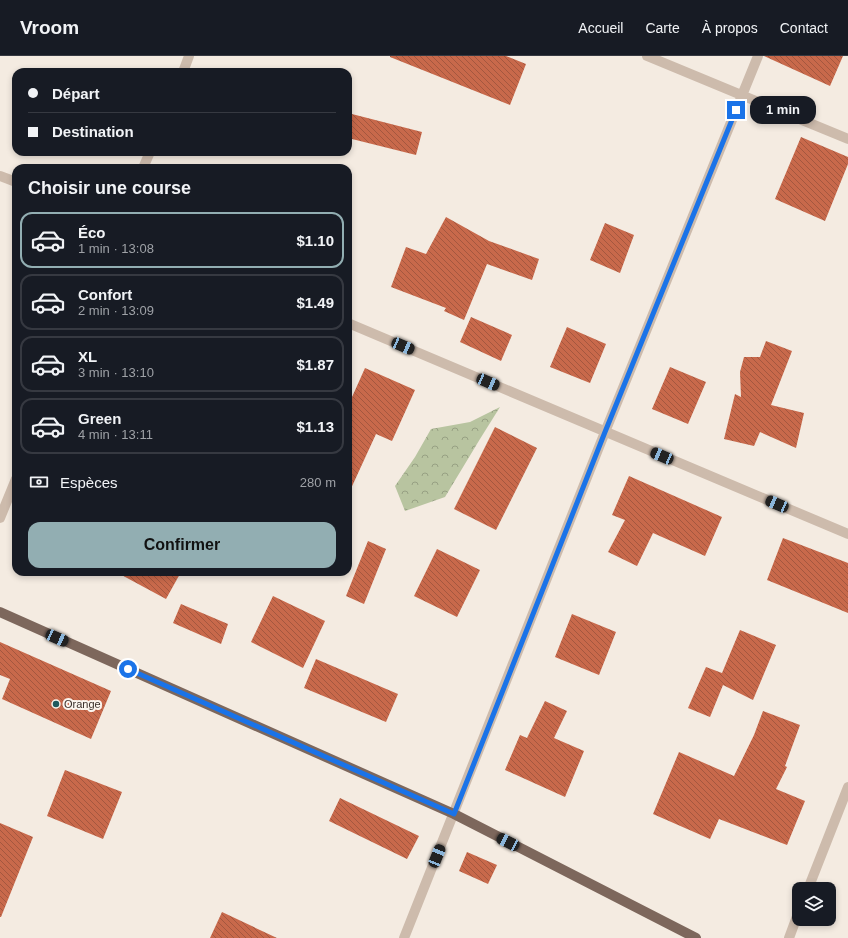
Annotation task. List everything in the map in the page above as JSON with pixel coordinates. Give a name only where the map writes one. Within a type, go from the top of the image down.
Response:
[{"type":"main road","points":[[0,612],[454,814],[696,938]]},
{"type":"street","points":[[184,68],[189,56]]},
{"type":"street","points":[[648,56],[848,139]]},
{"type":"street","points":[[404,938],[605,432],[758,56]]},
{"type":"street","points":[[0,176],[12,180]]},
{"type":"street","points":[[352,325],[848,534]]},
{"type":"street","points":[[0,518],[12,489]]},
{"type":"street","points":[[811,882],[848,787]]},
{"type":"street","points":[[789,938],[794,926]]},
{"type":"green space","points":[[500,407],[445,497],[405,511],[395,486],[415,457],[431,429],[470,422]]},
{"type":"building","points":[[390,56],[506,56],[526,64],[510,105]]},
{"type":"building","points":[[764,56],[843,56],[830,86]]},
{"type":"building","points":[[352,114],[422,132],[416,155],[352,139]]},
{"type":"building","points":[[801,137],[848,157],[848,164],[825,221],[775,199]]},
{"type":"building","points":[[446,217],[489,241],[539,259],[532,280],[487,264],[464,320],[444,311],[446,308],[391,287],[406,247],[426,254]]},
{"type":"building","points":[[605,223],[634,235],[620,273],[590,260]]},
{"type":"building","points":[[471,317],[512,335],[501,361],[460,342]]},
{"type":"building","points":[[567,327],[606,344],[590,383],[550,367]]},
{"type":"building","points":[[766,341],[792,351],[771,405],[804,413],[796,448],[760,432],[754,446],[724,439],[735,394],[741,397],[740,372],[744,357],[760,357]]},
{"type":"building","points":[[670,367],[706,382],[688,424],[652,409]]},
{"type":"building","points":[[365,368],[415,390],[392,441],[376,434],[352,486],[352,397]]},
{"type":"building","points":[[495,427],[537,448],[496,530],[454,509]]},
{"type":"building","points":[[629,476],[722,517],[705,556],[653,533],[637,566],[608,552],[625,520],[612,515]]},
{"type":"building","points":[[783,538],[848,563],[848,613],[767,580]]},
{"type":"building","points":[[368,541],[386,549],[364,604],[346,596]]},
{"type":"building","points":[[437,549],[480,570],[457,617],[414,596]]},
{"type":"building","points":[[123,576],[179,576],[166,599]]},
{"type":"building","points":[[273,596],[325,621],[303,668],[251,642]]},
{"type":"building","points":[[181,604],[228,624],[221,644],[173,623]]},
{"type":"building","points":[[572,614],[616,632],[599,675],[555,657]]},
{"type":"building","points":[[740,630],[776,645],[753,700],[723,685],[710,717],[688,708],[706,667],[722,673]]},
{"type":"building","points":[[0,642],[111,691],[91,739],[2,699],[10,679],[0,675]]},
{"type":"building","points":[[316,659],[398,694],[386,722],[304,688]]},
{"type":"building","points":[[545,701],[567,711],[554,738],[584,751],[565,797],[505,770],[520,735],[527,738]]},
{"type":"building","points":[[763,711],[800,725],[785,766],[787,767],[776,789],[805,801],[787,845],[719,819],[710,839],[653,814],[679,752],[734,776],[754,735]]},
{"type":"building","points":[[65,770],[122,792],[103,839],[47,816]]},
{"type":"building","points":[[340,798],[419,836],[407,859],[329,821]]},
{"type":"building","points":[[0,823],[33,837],[1,917],[0,917]]},
{"type":"building","points":[[467,852],[497,865],[488,884],[459,871]]},
{"type":"building","points":[[222,912],[277,938],[210,938]]},
{"type":"place","name":"Orange","points":[[56,704]]},
{"type":"route","points":[[128,669],[454,814],[605,432],[736,110]]}]
